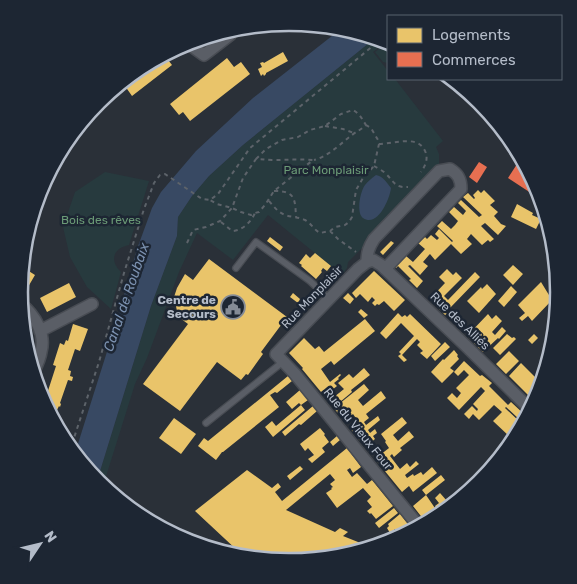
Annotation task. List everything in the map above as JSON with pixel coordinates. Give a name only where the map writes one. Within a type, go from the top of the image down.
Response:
[{"type":"street","points":[[195,49],[204,55],[225,39]]},
{"type":"street","points":[[367,262],[369,247],[374,239],[439,171],[450,169],[457,173],[461,181],[461,189],[385,268]]},
{"type":"street","name":"Rue des Alliés","points":[[367,262],[372,260],[385,268],[525,404]]},
{"type":"street","name":"Rue Monplaisir","points":[[280,357],[329,299],[367,262]]},
{"type":"street","points":[[40,331],[92,304]]},
{"type":"street","points":[[28,311],[32,314],[40,331],[42,342],[42,352],[37,364]]},
{"type":"street","name":"Rue du Vieux Four","points":[[280,357],[415,520]]},
{"type":"lane","points":[[236,268],[256,242],[310,281],[329,299]]},
{"type":"lane","points":[[206,423],[280,357]]},
{"type":"path","points":[[210,200],[218,194],[250,148],[373,46]]},
{"type":"path","points":[[188,243],[193,230],[220,221],[232,208],[243,178],[266,149],[282,140],[298,137],[310,130],[325,126],[341,114],[353,110],[374,133],[379,144],[374,166],[362,178],[356,190],[352,217],[345,225],[335,226],[330,231],[320,234],[315,231],[307,220],[286,216],[268,201]]},
{"type":"path","points":[[256,160],[263,158],[270,160],[313,160],[322,158],[354,133],[361,131],[366,125]]},
{"type":"path","points":[[325,126],[354,133]]},
{"type":"path","points":[[379,144],[413,141],[422,146],[426,152],[426,161],[419,176]]},
{"type":"path","points":[[73,440],[99,362],[144,209],[156,179],[160,175],[165,174],[202,199],[210,200],[251,215],[259,212],[274,191],[313,160]]},
{"type":"path","points":[[374,166],[384,172],[397,186],[408,187],[412,184]]},
{"type":"path","points":[[274,191],[289,193],[296,204],[296,217]]},
{"type":"path","points":[[220,221],[232,231],[237,231],[253,218],[254,214]]},
{"type":"path","points":[[330,231],[358,254],[365,245],[369,247]]},
{"type":"green space","name":"Parc Monplaisir","points":[[368,44],[379,48],[373,52],[387,70],[387,80],[396,80],[443,141],[436,147],[439,154],[439,165],[366,240],[362,248],[348,262],[347,268],[342,275],[268,215],[233,260],[197,233],[179,272],[147,358],[135,384],[105,478],[100,472],[151,306],[177,236],[178,217],[209,176],[243,145]]},
{"type":"green space","points":[[380,48],[387,51],[387,63],[383,62],[375,52]]},
{"type":"green space","name":"Bois des rêves","points":[[105,172],[149,181],[129,245],[119,249],[114,256],[115,264],[121,272],[111,309],[87,287],[70,257],[63,227],[75,192]]},
{"type":"water","name":"Canal de Roubaix","points":[[333,35],[368,44],[243,145],[209,176],[178,217],[177,236],[151,306],[100,472],[77,446],[137,249],[152,208],[161,192],[196,151],[253,98]]},
{"type":"water","points":[[376,175],[383,178],[391,188],[386,205],[382,211],[374,219],[368,220],[361,215],[359,207],[360,197],[365,185]]},
{"type":"building: Logements","points":[[283,52],[288,61],[261,76],[258,69],[262,67],[260,63],[264,63]]},
{"type":"building: Logements","points":[[227,58],[234,67],[241,62],[250,74],[190,121],[183,112],[179,115],[170,104]]},
{"type":"building: Logements","points":[[168,60],[172,65],[132,96],[126,88],[143,75]]},
{"type":"building: Logements","points":[[478,190],[481,193],[484,190],[495,201],[490,205],[498,212],[494,216],[501,224],[506,226],[498,235],[485,223],[481,226],[494,239],[490,242],[488,240],[482,245],[471,234],[467,239],[472,244],[461,254],[451,244],[435,260],[430,254],[423,262],[428,266],[420,275],[410,265],[408,266],[423,281],[417,288],[398,266],[396,268],[395,266],[406,256],[413,262],[425,249],[418,243],[431,235],[437,240],[439,238],[435,234],[439,229],[453,241],[437,226],[442,221],[451,229],[455,225],[458,221],[449,212],[454,207],[463,215],[466,211],[458,203],[461,200],[479,217],[482,215],[463,197],[468,193],[474,199],[473,195]]},
{"type":"building: Logements","points":[[517,204],[533,213],[532,215],[539,218],[540,221],[536,229],[511,217]]},
{"type":"building: Logements","points":[[270,237],[283,247],[280,251],[267,241]]},
{"type":"building: Logements","points":[[391,241],[394,243],[383,255],[380,252]]},
{"type":"building: Logements","points":[[315,253],[331,266],[327,271],[323,268],[316,279],[299,263],[306,254],[310,258]]},
{"type":"building: Logements","points":[[209,259],[287,317],[261,352],[263,354],[248,375],[246,374],[241,380],[217,362],[180,411],[143,384],[188,324],[180,318],[177,311],[174,297],[177,288],[185,274],[193,280]]},
{"type":"building: Logements","points":[[513,265],[523,274],[513,285],[503,275]]},
{"type":"building: Logements","points":[[447,269],[453,275],[456,272],[462,278],[444,296],[448,300],[475,272],[480,277],[448,310],[443,305],[441,307],[448,313],[445,315],[430,299],[445,283],[439,277]]},
{"type":"building: Logements","points":[[28,271],[35,275],[28,287]]},
{"type":"building: Logements","points":[[374,271],[405,300],[394,311],[384,301],[375,306],[372,303],[375,300],[372,297],[368,302],[360,294],[356,298],[352,293]]},
{"type":"building: Logements","points":[[541,282],[550,296],[549,303],[532,321],[528,316],[522,321],[519,318],[525,313],[518,305]]},
{"type":"building: Logements","points":[[69,283],[76,297],[47,312],[40,298]]},
{"type":"building: Logements","points":[[487,284],[496,294],[479,313],[467,301],[481,287],[482,289]]},
{"type":"building: Logements","points":[[511,286],[517,292],[504,307],[498,301]]},
{"type":"building: Logements","points":[[293,293],[300,299],[298,303],[290,297]]},
{"type":"building: Logements","points":[[348,293],[354,299],[350,304],[343,298]]},
{"type":"building: Logements","points":[[361,309],[368,315],[364,318],[358,312]]},
{"type":"building: Logements","points":[[398,313],[402,317],[405,315],[407,317],[410,314],[441,344],[427,359],[420,353],[423,351],[417,345],[420,342],[417,339],[402,355],[407,360],[404,362],[398,356],[401,354],[399,352],[414,336],[401,323],[386,339],[380,333]]},
{"type":"building: Logements","points":[[488,314],[492,319],[496,315],[502,321],[492,332],[495,335],[502,327],[506,331],[483,352],[467,336]]},
{"type":"building: Logements","points":[[365,319],[375,331],[334,365],[331,361],[321,369],[330,382],[341,375],[334,383],[337,386],[327,394],[324,390],[321,392],[289,353],[304,338],[315,349],[319,346],[324,352]]},
{"type":"building: Logements","points":[[73,324],[88,329],[80,351],[75,349],[68,370],[71,371],[72,381],[68,380],[60,407],[57,410],[47,393],[56,366],[53,365],[60,343],[64,345],[66,340],[68,341]]},
{"type":"building: Logements","points":[[507,334],[516,339],[500,355],[493,348]]},
{"type":"building: Logements","points":[[534,334],[538,338],[532,344],[528,340]]},
{"type":"building: Logements","points":[[445,342],[450,347],[435,361],[431,356]]},
{"type":"building: Logements","points":[[454,350],[459,359],[450,368],[454,371],[442,383],[431,372]]},
{"type":"building: Logements","points":[[509,351],[519,361],[506,374],[496,364]]},
{"type":"building: Logements","points":[[464,361],[480,376],[482,375],[492,383],[489,386],[508,405],[511,402],[521,411],[518,418],[505,408],[517,419],[508,435],[493,421],[502,412],[494,405],[479,420],[473,414],[469,419],[464,414],[472,406],[477,411],[478,409],[473,404],[485,391],[481,387],[459,410],[447,398],[452,393],[457,398],[461,393],[456,388],[469,375],[464,370],[458,376],[454,372]]},
{"type":"building: Logements","points":[[521,363],[535,377],[528,395],[509,376]]},
{"type":"building: Logements","points":[[364,368],[370,375],[334,407],[329,401],[344,389],[338,383],[349,374],[353,378]]},
{"type":"building: Logements","points":[[288,376],[292,381],[277,393],[275,392],[270,395],[279,407],[222,452],[216,460],[198,446],[204,438],[208,441]]},
{"type":"building: Logements","points":[[364,384],[369,390],[358,400],[363,406],[381,391],[386,398],[366,414],[369,418],[364,422],[366,425],[378,416],[380,420],[368,430],[370,433],[375,429],[377,433],[373,436],[375,439],[365,447],[350,428],[358,421],[353,414],[344,421],[334,408]]},
{"type":"building: Logements","points":[[300,390],[308,400],[301,405],[299,403],[292,409],[286,402]]},
{"type":"building: Logements","points":[[301,405],[305,410],[273,437],[265,427],[272,421],[276,426]]},
{"type":"building: Logements","points":[[313,406],[317,411],[285,436],[282,432]]},
{"type":"building: Logements","points":[[402,417],[407,423],[393,435],[398,441],[409,431],[414,437],[400,448],[402,450],[394,457],[392,454],[390,456],[400,469],[407,463],[410,467],[416,461],[419,464],[405,475],[407,478],[421,472],[423,475],[432,467],[437,473],[413,492],[409,486],[402,492],[375,459],[389,448],[381,434]]},
{"type":"building: Logements","points":[[174,418],[196,434],[181,454],[159,438]]},
{"type":"building: Logements","points":[[320,428],[329,442],[322,448],[325,452],[312,463],[308,459],[314,455],[308,448],[305,451],[300,444]]},
{"type":"building: Logements","points":[[337,436],[340,440],[333,446],[330,442]]},
{"type":"building: Logements","points":[[347,448],[361,467],[353,473],[350,468],[347,470],[352,477],[357,473],[367,484],[372,480],[393,506],[376,519],[367,511],[372,507],[367,501],[371,497],[363,488],[337,508],[326,493],[332,489],[333,487],[330,484],[335,480],[330,474],[286,510],[335,532],[340,528],[348,532],[343,536],[360,543],[323,551],[288,553],[254,551],[234,547],[195,511],[247,470],[272,488],[278,483],[281,487],[275,492],[282,501]]},
{"type":"building: Logements","points":[[300,466],[303,469],[290,480],[287,476]]},
{"type":"building: Logements","points":[[441,475],[445,480],[426,495],[422,490]]},
{"type":"building: Logements","points":[[440,493],[446,500],[436,507],[435,506],[439,503],[435,498]]},
{"type":"building: Logements","points":[[426,495],[435,508],[421,517],[413,506]]},
{"type":"building: Logements","points":[[394,508],[398,513],[379,528],[375,523]]},
{"type":"building: Logements","points":[[400,514],[408,524],[390,532],[387,528],[388,524]]},
{"type":"building: Commerces","points":[[479,162],[487,167],[477,183],[469,177]]},
{"type":"building: Commerces","points":[[517,165],[530,193],[508,178]]},
{"type":"place","name":"Centre de Secours","points":[[233,307]]}]
